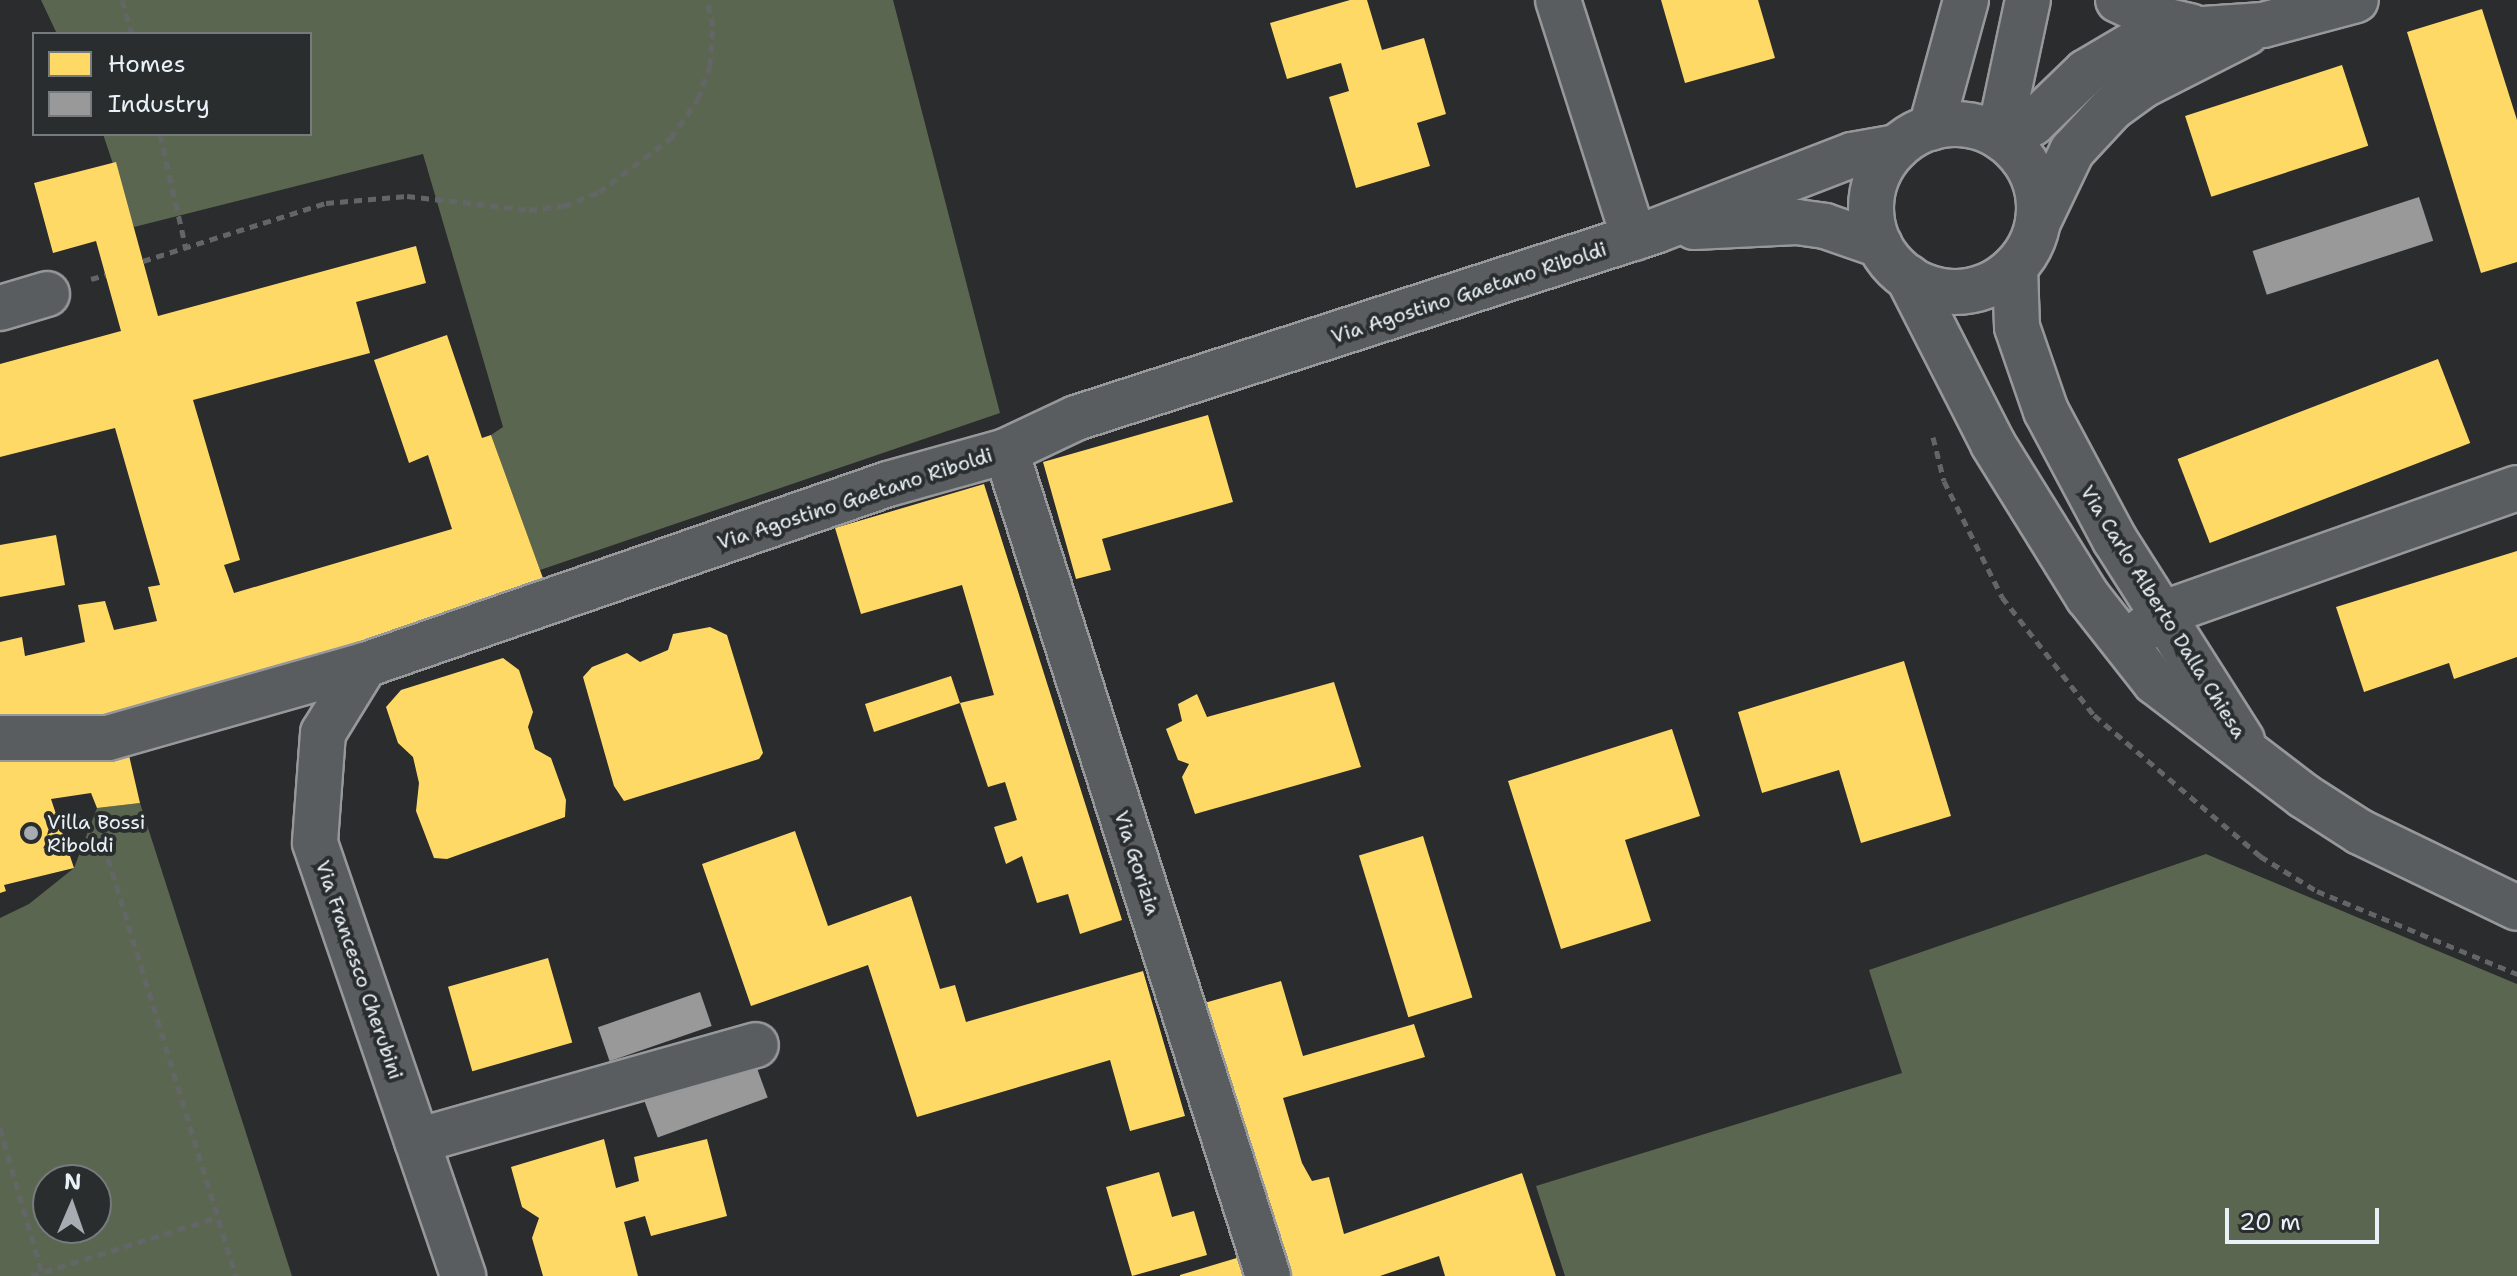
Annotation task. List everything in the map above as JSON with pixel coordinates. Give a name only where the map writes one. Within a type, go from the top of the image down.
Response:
[{"type":"street","points":[[1558,0],[1645,234]]},
{"type":"street","points":[[1966,0],[1914,137],[1876,180],[1871,202],[1894,261],[1934,289],[1966,291],[1994,283],[2015,267],[2029,249],[2038,222],[2072,151],[2112,108],[2142,86],[2263,25],[2356,0]]},
{"type":"street","points":[[2001,138],[2028,0]]},
{"type":"street","points":[[2118,0],[2159,19],[2209,27]]},
{"type":"street","points":[[2001,138],[2033,123],[2111,54],[2142,39],[2209,27],[2263,25]]},
{"type":"street","points":[[1914,137],[1969,125],[2001,138],[2032,171],[2038,222]]},
{"type":"street","name":"Via Agostino Gaetano Riboldi","points":[[0,738],[108,738],[365,665],[873,489],[1006,451],[1076,418],[1645,234],[1839,159],[1914,137]]},
{"type":"street","name":"Via Agostino Gaetano Riboldi","points":[[1645,234],[1797,222],[1837,229],[1894,261]]},
{"type":"street","name":"Via Carlo Alberto Dalla Chiesa","points":[[1894,261],[1993,444],[2088,597],[2124,644],[2189,712],[2251,756]]},
{"type":"street","name":"Via Carlo Alberto Dalla Chiesa","points":[[2015,267],[2017,327],[2046,411],[2115,540],[2164,613],[2251,756]]},
{"type":"street","points":[[0,308],[47,294]]},
{"type":"street","name":"Via Gorizia","points":[[1006,451],[1268,1276]]},
{"type":"street","points":[[2124,644],[2164,613],[2517,488]]},
{"type":"street","name":"Via Francesco Cherubini","points":[[365,665],[323,733],[315,843],[463,1276]]},
{"type":"street","points":[[2251,756],[2360,832],[2517,908]]},
{"type":"street","points":[[417,1141],[756,1045]]},
{"type":"path","points":[[122,0],[131,32]]},
{"type":"path","points":[[143,261],[326,203],[407,196],[529,210],[564,206],[599,192],[671,138],[698,99],[710,66],[713,26],[707,0]]},
{"type":"path","points":[[160,136],[186,248]]},
{"type":"path","points":[[76,815],[104,845],[236,1276]]},
{"type":"path","points":[[0,1128],[43,1274]]},
{"type":"path","points":[[31,1276],[218,1217]]},
{"type":"green space","points":[[41,0],[893,0],[1000,413],[540,570],[491,435],[503,427],[423,154],[134,227],[104,136],[312,136],[312,32],[56,32]]},
{"type":"green space","points":[[140,803],[292,1276],[0,1276],[0,918],[29,904],[74,868],[97,808]]},
{"type":"green space","points":[[2206,854],[2517,984],[2517,1276],[1565,1276],[1536,1186],[1902,1073],[1869,970]]},
{"type":"building: Homes","points":[[1350,0],[1367,0],[1382,50],[1424,38],[1446,114],[1417,123],[1430,166],[1356,188],[1329,97],[1349,91],[1341,63],[1287,79],[1270,23]]},
{"type":"building: Homes","points":[[1661,0],[1758,0],[1775,58],[1685,83]]},
{"type":"building: Homes","points":[[2482,9],[2517,120],[2517,262],[2481,273],[2407,32]]},
{"type":"building: Homes","points":[[2342,65],[2368,146],[2211,197],[2185,116]]},
{"type":"building: Homes","points":[[116,162],[158,316],[416,246],[426,283],[356,302],[370,353],[193,400],[240,560],[224,565],[234,593],[452,529],[428,455],[409,463],[374,360],[447,335],[482,438],[491,435],[544,581],[115,721],[0,726],[0,642],[22,637],[25,656],[85,642],[78,605],[105,601],[114,630],[157,621],[148,587],[160,585],[115,428],[0,457],[0,364],[121,331],[96,241],[53,253],[34,183]]},
{"type":"building: Homes","points":[[2438,359],[2470,443],[2210,543],[2178,459]]},
{"type":"building: Homes","points":[[1208,415],[1233,502],[1102,539],[1111,570],[1076,579],[1043,462]]},
{"type":"building: Homes","points":[[984,484],[1122,920],[1080,934],[1068,894],[1037,903],[1022,856],[1006,864],[994,827],[1017,820],[1005,782],[988,787],[960,703],[994,695],[962,585],[861,614],[835,528]]},
{"type":"building: Homes","points":[[56,535],[65,585],[0,597],[0,545]]},
{"type":"building: Homes","points":[[2517,551],[2517,657],[2454,679],[2449,663],[2364,692],[2336,607]]},
{"type":"building: Homes","points":[[710,627],[727,635],[763,753],[759,759],[624,801],[614,786],[583,677],[592,667],[627,653],[640,662],[668,650],[673,634]]},
{"type":"building: Homes","points":[[503,658],[519,670],[533,712],[528,727],[535,749],[551,758],[566,800],[565,817],[447,859],[434,858],[416,811],[419,783],[413,757],[398,743],[386,707],[401,690]]},
{"type":"building: Homes","points":[[1904,661],[1951,816],[1861,843],[1839,770],[1762,793],[1738,712]]},
{"type":"building: Homes","points":[[951,676],[960,703],[874,732],[865,704]]},
{"type":"building: Homes","points":[[1334,682],[1361,767],[1195,814],[1182,777],[1189,764],[1178,760],[1166,729],[1182,721],[1178,704],[1197,694],[1207,717]]},
{"type":"building: Homes","points":[[1672,729],[1700,816],[1625,840],[1651,921],[1561,949],[1508,781]]},
{"type":"building: Homes","name":"Villa Bossi Riboldi","points":[[128,751],[140,803],[97,808],[91,793],[51,799],[74,868],[4,885],[6,891],[0,893],[0,752]]},
{"type":"building: Homes","points":[[795,831],[828,926],[911,896],[940,989],[955,985],[966,1022],[1143,971],[1185,1116],[1130,1131],[1110,1060],[917,1117],[868,965],[751,1006],[702,864]]},
{"type":"building: Homes","points":[[1423,836],[1472,998],[1408,1017],[1359,856]]},
{"type":"building: Homes","points":[[548,958],[572,1043],[472,1071],[448,987]]},
{"type":"building: Homes","points":[[1281,981],[1303,1056],[1414,1024],[1425,1057],[1283,1098],[1302,1163],[1312,1181],[1329,1177],[1344,1234],[1522,1173],[1556,1276],[1445,1276],[1439,1256],[1380,1276],[1287,1276],[1201,1004]]},
{"type":"building: Homes","points":[[604,1139],[616,1188],[639,1181],[634,1157],[707,1139],[727,1216],[651,1236],[645,1216],[624,1222],[638,1276],[543,1276],[532,1238],[539,1218],[522,1207],[511,1167]]},
{"type":"building: Homes","points":[[1159,1172],[1172,1217],[1194,1211],[1207,1255],[1132,1276],[1106,1187]]},
{"type":"building: Homes","points":[[1240,1257],[1246,1276],[1180,1276],[1180,1275]]},
{"type":"building: Industry","points":[[2419,197],[2433,241],[2267,295],[2253,251]]},
{"type":"building: Industry","points":[[700,992],[712,1026],[610,1061],[598,1027]]},
{"type":"building: Industry","points":[[754,1060],[768,1098],[658,1138],[644,1100]]},
{"type":"place","name":"Villa Bossi Riboldi","points":[[31,833]]}]
